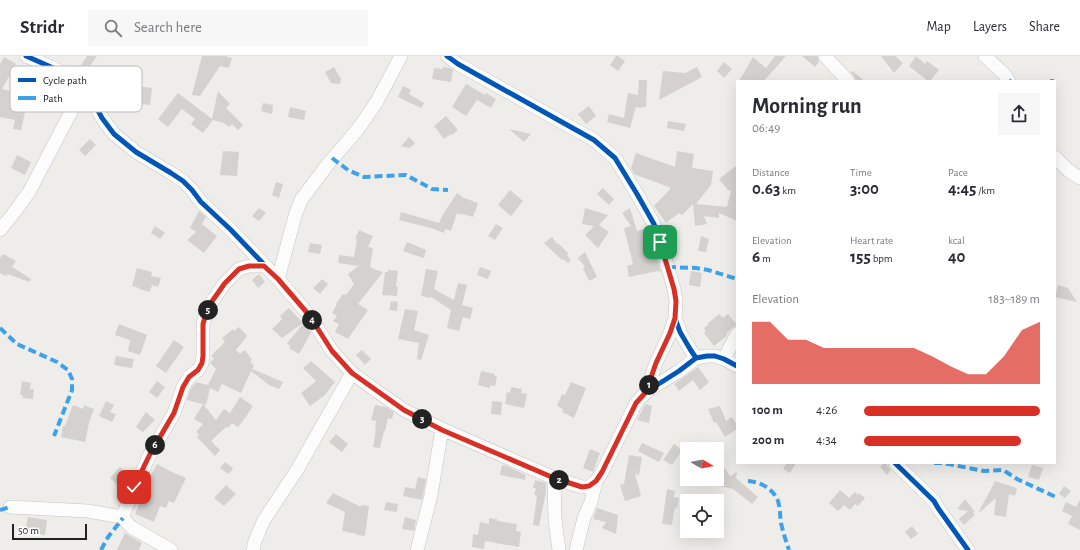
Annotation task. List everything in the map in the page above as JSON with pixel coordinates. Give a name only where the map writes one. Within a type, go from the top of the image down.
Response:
[{"type":"street","points":[[26,56],[50,66]]},
{"type":"street","points":[[278,279],[295,216],[301,200],[328,164],[367,117],[376,104],[401,56]]},
{"type":"street","points":[[447,56],[458,64],[594,140],[615,158],[637,194],[654,224],[664,254],[676,301],[675,318],[670,333],[656,363],[646,392]]},
{"type":"street","points":[[825,56],[847,80]]},
{"type":"street","points":[[985,56],[1009,80]]},
{"type":"street","points":[[0,230],[28,192],[71,112]]},
{"type":"street","points":[[98,112],[114,134],[136,152],[183,181],[201,202],[230,229],[278,279],[309,315],[332,351],[352,373],[404,410],[442,430],[554,478],[582,487],[589,486],[596,481]]},
{"type":"street","points":[[1056,158],[1068,170],[1080,178]]},
{"type":"street","points":[[122,517],[150,454],[174,413],[183,387],[189,377],[198,370],[202,363],[203,324],[208,307],[225,283],[239,269],[249,266],[264,266]]},
{"type":"street","points":[[675,318],[684,341],[696,358]]},
{"type":"street","points":[[724,359],[736,336]]},
{"type":"street","points":[[576,550],[584,518],[591,502],[596,481],[602,472],[636,403],[646,392],[696,358],[715,356],[736,365]]},
{"type":"street","points":[[253,550],[255,541],[264,520],[297,470],[352,373]]},
{"type":"street","points":[[416,550],[431,495],[442,430]]},
{"type":"street","points":[[896,464],[934,501],[968,550]]},
{"type":"street","points":[[554,478],[555,520],[559,550]]},
{"type":"street","points":[[10,507],[88,511],[122,517],[131,527],[171,550]]},
{"type":"building","points":[[87,56],[97,56],[90,66],[81,66]]},
{"type":"building","points":[[202,56],[227,56],[232,58],[229,68],[220,66],[200,96],[192,95]]},
{"type":"building","points":[[616,56],[625,61],[618,71],[610,65]]},
{"type":"building","points":[[775,56],[786,56],[765,80],[740,80],[753,57],[766,68]]},
{"type":"building","points":[[802,56],[817,56],[819,62],[815,67]]},
{"type":"building","points":[[881,56],[895,56],[903,63],[894,73]]},
{"type":"building","points":[[916,56],[925,64],[927,61],[939,70],[931,80],[927,80],[909,66]]},
{"type":"building","points":[[4,57],[16,64],[15,66],[10,66],[10,75],[2,89],[10,91],[10,112],[25,112],[21,130],[13,129],[15,120],[0,117],[0,64]]},
{"type":"building","points":[[724,62],[732,69],[724,78],[717,71]]},
{"type":"building","points":[[334,67],[341,79],[340,84],[331,83],[325,72]]},
{"type":"building","points":[[443,67],[453,70],[451,82],[432,79],[434,68],[443,69]]},
{"type":"building","points":[[697,67],[702,77],[659,100],[663,71],[685,73]]},
{"type":"building","points":[[852,71],[864,80],[856,80],[851,72]]},
{"type":"building","points":[[639,80],[647,80],[646,107],[636,107],[630,128],[607,122],[609,114],[624,118],[628,93],[638,95]]},
{"type":"building","points":[[466,84],[485,95],[486,93],[496,99],[491,108],[477,100],[466,116],[452,107]]},
{"type":"building","points":[[403,86],[411,90],[409,94],[424,103],[421,108],[398,97]]},
{"type":"building","points":[[142,87],[152,88],[150,105],[142,104]]},
{"type":"building","points":[[218,91],[230,104],[226,108],[243,125],[238,130],[232,124],[229,127],[224,123],[213,120],[203,133],[191,124],[195,119],[182,109],[168,127],[158,119],[178,93],[212,119]]},
{"type":"building","points":[[263,103],[273,105],[272,114],[261,111]]},
{"type":"building","points":[[589,106],[596,116],[586,124],[578,114]]},
{"type":"building","points":[[290,107],[306,111],[304,120],[288,117]]},
{"type":"building","points":[[446,116],[458,130],[444,139],[434,126]]},
{"type":"building","points":[[668,121],[686,124],[684,131],[667,128]]},
{"type":"building","points":[[509,129],[531,134],[524,142]]},
{"type":"building","points":[[409,137],[415,143],[410,148],[401,146]]},
{"type":"building","points":[[90,139],[96,145],[85,156],[79,150]]},
{"type":"building","points":[[223,151],[239,152],[237,176],[220,175]]},
{"type":"building","points":[[677,151],[694,154],[692,168],[713,171],[711,185],[696,204],[727,207],[731,191],[728,190],[719,179],[736,166],[736,221],[719,213],[719,218],[704,216],[707,224],[695,226],[693,204],[682,215],[679,213],[666,223],[654,206],[671,188],[634,174],[631,168],[636,153],[675,167]]},
{"type":"building","points":[[17,155],[31,162],[25,175],[11,168]]},
{"type":"building","points":[[276,182],[283,184],[279,198],[272,195]]},
{"type":"building","points":[[603,188],[614,199],[609,205],[597,194]]},
{"type":"building","points":[[510,190],[523,201],[511,216],[498,205]]},
{"type":"building","points":[[457,193],[464,198],[478,203],[473,217],[457,213],[451,231],[445,229],[444,233],[399,220],[401,212],[439,223]]},
{"type":"building","points":[[259,208],[266,213],[259,221],[252,216]]},
{"type":"building","points":[[585,208],[608,215],[599,225],[609,232],[598,248],[585,235],[594,226],[582,224]]},
{"type":"building","points":[[630,208],[637,231],[647,228],[661,272],[658,271],[629,277],[627,266],[633,264],[624,228],[631,226],[622,213]]},
{"type":"building","points":[[199,211],[206,217],[202,224],[217,236],[204,253],[187,240],[196,232],[190,228]]},
{"type":"building","points":[[496,224],[503,228],[495,240],[488,236]]},
{"type":"building","points":[[155,226],[165,233],[160,239],[151,233]]},
{"type":"building","points":[[359,230],[373,236],[368,247],[373,248],[370,267],[383,272],[358,304],[368,310],[348,339],[335,332],[339,324],[333,321],[337,316],[332,313],[343,294],[346,295],[354,284],[348,274],[359,266],[338,263],[339,255],[354,257],[357,239],[355,239]]},
{"type":"building","points":[[701,236],[709,239],[706,252],[698,251]]},
{"type":"building","points":[[552,237],[557,244],[558,243],[568,253],[567,255],[571,260],[568,263],[563,259],[562,260],[544,243]]},
{"type":"building","points":[[407,242],[426,250],[424,258],[403,251]]},
{"type":"building","points":[[310,243],[322,245],[320,254],[308,252]]},
{"type":"building","points":[[585,252],[597,277],[589,281],[583,268],[585,267],[578,258]]},
{"type":"building","points":[[3,254],[16,261],[12,267],[31,279],[29,282],[8,274],[6,276],[0,273],[0,258]]},
{"type":"building","points":[[480,267],[491,271],[488,279],[477,275]]},
{"type":"building","points":[[137,268],[152,272],[151,276],[161,278],[158,287],[152,285],[150,292],[132,286]]},
{"type":"building","points":[[426,269],[438,271],[434,289],[454,300],[458,283],[467,285],[462,305],[473,308],[470,319],[463,317],[459,331],[447,328],[451,310],[431,297],[421,296]]},
{"type":"building","points":[[388,270],[398,271],[396,286],[398,287],[397,296],[382,295],[385,272],[388,272]]},
{"type":"building","points":[[691,271],[702,273],[700,287],[689,285]]},
{"type":"building","points":[[259,274],[265,282],[258,288],[252,280]]},
{"type":"building","points":[[322,279],[328,284],[320,294],[313,288]]},
{"type":"building","points":[[1058,285],[1068,288],[1077,302],[1056,297]]},
{"type":"building","points":[[391,301],[398,302],[397,311],[389,310]]},
{"type":"building","points":[[289,308],[303,323],[282,338],[272,329],[282,319],[280,316]]},
{"type":"building","points":[[405,309],[418,311],[414,330],[429,335],[421,360],[417,359],[419,343],[398,339]]},
{"type":"building","points":[[719,314],[723,318],[728,314],[736,326],[726,334],[727,336],[714,346],[704,333],[706,332],[704,328],[709,324],[708,323]]},
{"type":"building","points":[[119,324],[147,335],[140,355],[128,351],[130,340],[115,335]]},
{"type":"building","points":[[303,324],[306,325],[311,333],[299,354],[289,348],[290,346],[287,343]]},
{"type":"building","points":[[239,327],[247,336],[236,350],[240,354],[245,350],[252,360],[250,361],[254,366],[252,369],[283,382],[279,389],[269,385],[251,371],[241,393],[222,384],[218,392],[210,388],[206,405],[187,400],[190,390],[196,382],[208,385],[216,369],[210,363],[214,358],[211,356],[225,342],[222,338],[233,329],[234,331]]},
{"type":"building","points":[[174,340],[184,347],[166,373],[156,366]]},
{"type":"building","points":[[362,350],[371,359],[365,365],[356,355]]},
{"type":"building","points":[[116,356],[134,359],[132,368],[114,365]]},
{"type":"building","points":[[311,361],[335,382],[325,395],[310,406],[301,393],[316,381],[303,368]]},
{"type":"building","points":[[698,367],[709,382],[700,390],[693,380],[679,391],[674,384]]},
{"type":"building","points":[[481,371],[495,374],[494,376],[497,376],[495,386],[490,385],[490,388],[478,385]]},
{"type":"building","points":[[22,381],[31,383],[30,389],[34,389],[33,399],[22,398],[23,395],[20,395]]},
{"type":"building","points":[[157,381],[165,387],[157,398],[149,392]]},
{"type":"building","points":[[571,382],[586,388],[574,418],[562,412],[563,409],[557,406],[562,394],[565,395]]},
{"type":"building","points":[[511,387],[522,389],[521,393],[527,394],[524,408],[505,404],[507,392],[510,393]]},
{"type":"building","points":[[240,397],[253,406],[238,427],[232,423],[211,441],[220,450],[215,456],[197,437],[199,435],[196,432],[203,424],[194,419],[203,404],[216,420],[224,409],[230,413]]},
{"type":"building","points":[[106,401],[114,405],[110,412],[116,414],[112,422],[99,416]]},
{"type":"building","points":[[492,401],[502,402],[501,415],[491,414]]},
{"type":"building","points":[[646,404],[652,406],[649,423],[637,420]]},
{"type":"building","points":[[73,405],[83,409],[84,405],[94,409],[85,442],[61,437],[63,426],[65,426]]},
{"type":"building","points":[[375,405],[386,407],[394,412],[392,419],[388,418],[380,448],[373,447],[376,421],[371,420]]},
{"type":"building","points":[[720,406],[726,421],[732,417],[736,423],[736,430],[725,437],[716,422],[714,423],[708,409]]},
{"type":"building","points":[[146,412],[155,420],[143,432],[136,427]]},
{"type":"building","points":[[336,434],[348,444],[342,452],[329,442]]},
{"type":"building","points":[[642,443],[664,453],[659,462],[638,451]]},
{"type":"building","points":[[674,444],[680,448],[680,453],[672,465],[663,460]]},
{"type":"building","points":[[590,449],[600,453],[593,472],[583,468]]},
{"type":"building","points":[[629,455],[642,457],[639,475],[635,474],[641,496],[625,501],[620,485],[624,484]]},
{"type":"building","points":[[225,462],[233,468],[229,474],[220,468]]},
{"type":"building","points":[[157,464],[186,478],[174,503],[169,501],[166,508],[160,506],[154,522],[135,514],[146,489],[144,488]]},
{"type":"building","points":[[786,464],[795,464],[790,473],[783,469]]},
{"type":"building","points":[[883,464],[887,464],[891,470],[887,475],[880,467]]},
{"type":"building","points":[[502,465],[526,475],[525,480],[500,475]]},
{"type":"building","points":[[1032,465],[1043,468],[1039,480],[1028,477]]},
{"type":"building","points":[[120,467],[129,475],[119,486],[110,478]]},
{"type":"building","points":[[724,467],[730,476],[737,472],[736,478],[758,497],[752,504],[733,489],[719,486],[724,486]]},
{"type":"building","points":[[418,477],[426,479],[422,500],[403,496],[405,487],[415,489]]},
{"type":"building","points":[[535,480],[546,483],[546,492],[539,526],[533,525],[537,495],[534,495],[536,488],[533,488]]},
{"type":"building","points":[[995,481],[1017,488],[1015,496],[1009,494],[1006,517],[994,515],[996,498],[980,512],[979,511]]},
{"type":"building","points":[[226,485],[236,494],[224,506],[214,498]]},
{"type":"building","points":[[1064,486],[1071,491],[1065,498],[1059,494]]},
{"type":"building","points":[[667,489],[675,491],[674,497],[679,498],[677,508],[675,507],[672,525],[662,524]]},
{"type":"building","points":[[840,490],[849,498],[855,492],[858,495],[859,493],[865,498],[858,506],[855,504],[850,510],[844,505],[838,511],[829,503]]},
{"type":"building","points":[[333,493],[361,507],[361,505],[369,506],[365,536],[342,531],[345,512],[326,503]]},
{"type":"building","points":[[965,499],[975,512],[972,511],[975,515],[964,525],[959,519],[968,511],[957,509]]},
{"type":"building","points":[[1080,500],[1080,530],[1068,524],[1072,516],[1062,511],[1066,502],[1076,507]]},
{"type":"building","points":[[386,502],[398,504],[397,512],[384,510]]},
{"type":"building","points":[[597,508],[618,515],[616,534],[602,528],[606,522],[593,519]]},
{"type":"building","points":[[28,517],[47,520],[45,535],[25,531]]},
{"type":"building","points":[[405,517],[416,520],[414,531],[402,529]]},
{"type":"building","points":[[489,518],[497,519],[497,521],[517,524],[516,531],[521,532],[519,547],[485,541],[484,549],[472,547],[473,534],[478,535],[480,522],[489,524]]},
{"type":"building","points":[[912,526],[918,534],[911,539],[905,532]]},
{"type":"building","points":[[125,533],[142,543],[139,550],[117,550]]},
{"type":"marked path","points":[[332,158],[348,170],[364,177],[406,175],[432,189],[448,190]]},
{"type":"marked path","points":[[668,267],[708,270],[736,279]]},
{"type":"marked path","points":[[0,328],[17,344],[57,362],[68,370],[72,379],[72,390],[54,436]]},
{"type":"marked path","points":[[948,464],[984,471],[1003,470],[1017,479],[1058,498]]},
{"type":"marked path","points":[[748,481],[766,486],[776,496],[779,504],[781,523],[789,550]]},
{"type":"marked path","points":[[0,510],[10,507]]},
{"type":"marked path","points":[[101,550],[108,537],[123,518]]},
{"type":"cycle path","points":[[26,56],[48,66]]},
{"type":"cycle path","points":[[447,56],[458,64],[594,140],[615,158],[654,224],[674,289],[676,301],[675,318],[680,332],[696,358]]},
{"type":"cycle path","points":[[99,112],[114,134],[136,152],[183,181],[201,202],[230,229],[278,279],[309,315],[332,351],[352,373],[404,410],[442,429],[554,478],[582,487],[589,487],[596,481],[602,472],[636,403],[646,392],[696,358],[715,356],[736,365]]},
{"type":"cycle path","points":[[646,392],[656,363],[670,333],[675,318]]},
{"type":"cycle path","points":[[896,464],[934,501],[968,550]]},
{"type":"route","points":[[134,487],[156,442],[174,413],[183,387],[189,377],[198,370],[202,363],[203,324],[208,307],[225,283],[239,269],[249,266],[264,266],[278,279],[309,315],[332,351],[352,373],[404,410],[442,430],[554,478],[582,487],[589,486],[596,481],[602,472],[636,403],[646,392],[656,363],[670,333],[675,318],[676,301],[674,289],[660,242]]}]
